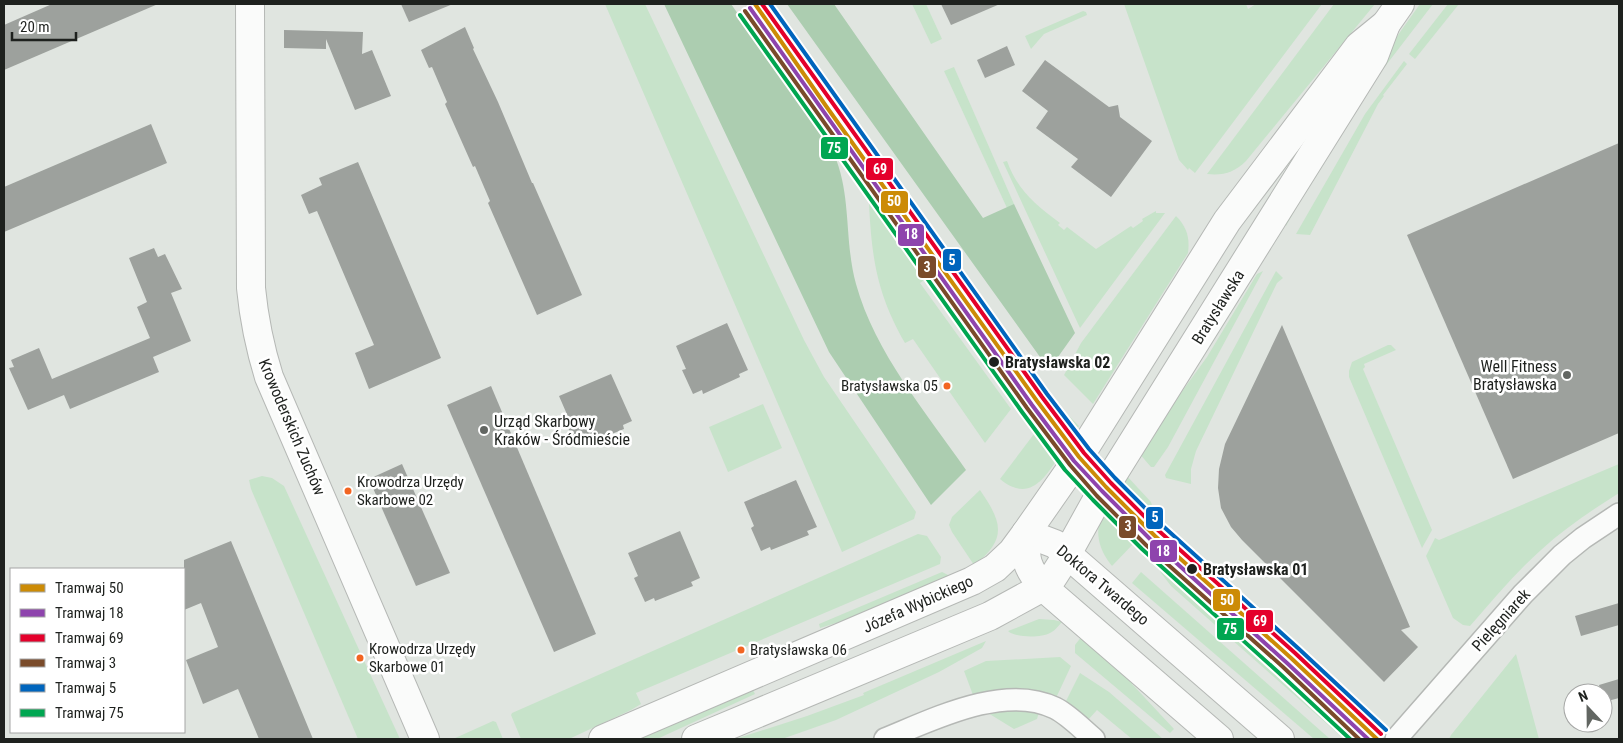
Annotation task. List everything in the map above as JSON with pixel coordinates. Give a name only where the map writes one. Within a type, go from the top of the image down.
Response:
[{"type":"street","name":"Krowoderskich Zuchów","points":[[250,4],[251,288],[254,320],[260,349],[269,377],[426,739]]},
{"type":"street","name":"Bratysławska","points":[[1026,533],[1079,457],[1227,221],[1358,46],[1393,14]]},
{"type":"street","name":"Bratysławska","points":[[1043,587],[1053,577],[1098,498],[1374,56],[1393,14]]},
{"type":"street","name":"Pielęgniarek","points":[[1396,739],[1523,594],[1562,555],[1583,538],[1619,514]]},
{"type":"street","name":"Doktora Twardego","points":[[1026,533],[1054,544],[1067,554],[1280,739]]},
{"type":"street","points":[[1026,533],[1025,556],[1031,573],[1043,587],[1219,739]]},
{"type":"street","name":"Józefa Wybickiego","points":[[603,739],[972,581],[1000,563],[1012,552],[1026,533]]},
{"type":"street","points":[[696,739],[990,616],[1043,587]]},
{"type":"street","points":[[885,739],[974,706],[994,702],[1027,700],[1055,708],[1094,739]]},
{"type":"green space","points":[[605,4],[645,4],[804,340],[824,377],[916,512],[914,519],[842,552]]},
{"type":"green space","points":[[664,4],[731,4],[812,116],[829,144],[840,170],[846,202],[852,268],[865,309],[876,334],[903,381],[966,470],[931,505],[829,352]]},
{"type":"green space","points":[[760,4],[767,4],[1034,376],[1032,384]]},
{"type":"green space","points":[[787,4],[834,4],[983,218],[1014,204],[1075,333],[1058,357],[1047,361],[1045,364]]},
{"type":"green space","points":[[912,4],[926,4],[942,39],[931,44]]},
{"type":"green space","points":[[1124,4],[1246,4],[1248,9],[1256,4],[1322,4],[1195,173],[1189,168],[1188,170],[1179,160]]},
{"type":"green space","points":[[1334,4],[1375,4],[1246,161],[1238,168],[1228,172],[1207,174]]},
{"type":"green space","points":[[1420,4],[1433,4],[1370,86],[1327,152],[1286,226],[1286,222],[1350,111],[1383,57]]},
{"type":"green space","points":[[1448,4],[1459,4],[1415,59],[1409,54]]},
{"type":"green space","points":[[1083,11],[1087,15],[1044,34],[1031,49],[1025,36]]},
{"type":"green space","points":[[1404,61],[1407,64],[1383,95],[1310,235],[1296,234],[1365,114]]},
{"type":"green space","points":[[954,67],[1014,204],[1007,208],[944,71]]},
{"type":"green space","points":[[1007,161],[1016,181],[1035,203],[1060,223],[1058,225],[1064,230],[1067,227],[1096,249],[1131,226],[1133,228],[1143,221],[1142,219],[1156,211],[1156,213],[1165,213],[1080,328],[1003,162]]},
{"type":"green space","points":[[870,202],[875,203],[928,277],[920,283],[1011,409],[985,443],[913,339],[905,343],[896,325],[882,292],[874,260]]},
{"type":"green space","points":[[1176,216],[1183,224],[1187,233],[1189,242],[1188,253],[1093,404],[1064,375],[1081,343]]},
{"type":"green space","points":[[1263,271],[1168,447],[1154,467],[1151,467],[1138,452],[1207,357],[1257,274]]},
{"type":"green space","points":[[1276,271],[1283,278],[1277,283],[1196,451],[1191,469],[1191,484],[1166,478],[1165,475]]},
{"type":"green space","points":[[1391,345],[1396,350],[1364,364],[1365,367],[1363,369],[1432,530],[1422,548],[1349,377],[1352,362]]},
{"type":"green space","points":[[763,404],[782,448],[728,472],[709,427]]},
{"type":"green space","points":[[1052,404],[1060,407],[1079,426],[1070,439],[1045,405]]},
{"type":"green space","points":[[1037,430],[1058,458],[1047,474],[1034,486],[1027,489],[1019,489],[1010,486],[1000,479]]},
{"type":"green space","points":[[1619,464],[1619,493],[1579,520],[1541,550],[1513,577],[1470,626],[1463,625],[1453,618],[1426,556],[1435,538],[1439,540]]},
{"type":"green space","points":[[1125,474],[1151,502],[1155,515],[1150,526],[1114,491]]},
{"type":"green space","points":[[262,476],[272,478],[284,486],[400,739],[358,739],[251,489],[249,480]]},
{"type":"green space","points":[[980,490],[993,512],[998,530],[997,538],[992,547],[974,565],[949,525],[952,517]]},
{"type":"green space","points":[[1103,510],[1136,541],[1112,566],[1103,553],[1099,540],[1098,532]]},
{"type":"green space","points":[[918,534],[927,536],[941,557],[940,564],[636,693],[641,704],[569,739],[521,739],[511,715],[512,713]]},
{"type":"green space","points":[[1155,559],[1351,739],[1344,739],[1171,586],[1161,573]]},
{"type":"green space","points":[[942,572],[952,577],[852,618],[820,628],[819,624]]},
{"type":"green space","points":[[1141,572],[1330,739],[1314,739],[1132,583]]},
{"type":"green space","points":[[1039,619],[1062,622],[1052,632],[1041,636],[1022,636],[1008,631]]},
{"type":"green space","points":[[1082,636],[1133,681],[1132,684],[1174,729],[1170,733],[1075,653],[1075,645]]},
{"type":"green space","points":[[986,641],[982,648],[939,672],[836,720],[782,739],[735,739],[864,695],[863,693]]},
{"type":"green space","points":[[1516,654],[1539,739],[1449,739],[1451,735]]},
{"type":"green space","points":[[1060,657],[1071,666],[1056,698],[1041,692],[973,695],[964,671],[986,661]]},
{"type":"green space","points":[[1080,673],[1109,692],[1163,739],[1132,739],[1097,710],[1087,721],[1065,703]]},
{"type":"green space","points":[[753,690],[755,694],[657,739],[637,739]]},
{"type":"green space","points":[[1018,710],[1039,712],[1037,719],[1014,729],[988,713]]},
{"type":"green space","points":[[493,721],[496,722],[503,739],[453,739]]},
{"type":"building","points":[[52,4],[158,4],[4,70],[4,25]]},
{"type":"building","points":[[401,4],[453,4],[409,22]]},
{"type":"building","points":[[941,4],[1000,4],[951,25]]},
{"type":"building","points":[[465,27],[582,295],[537,315],[488,203],[490,201],[475,166],[473,167],[445,104],[447,102],[432,67],[429,68],[421,50]]},
{"type":"building","points":[[284,30],[363,32],[362,54],[372,50],[391,96],[355,110],[326,39],[326,49],[284,48]]},
{"type":"building","points":[[1007,46],[1015,65],[985,78],[977,60]]},
{"type":"building","points":[[1045,60],[1109,107],[1118,105],[1120,117],[1152,141],[1111,197],[1071,167],[1078,159],[1036,128],[1048,111],[1022,91]]},
{"type":"building","points":[[151,124],[167,163],[4,232],[4,187]]},
{"type":"building","points":[[1619,143],[1619,433],[1513,479],[1407,235]]},
{"type":"building","points":[[358,162],[441,358],[369,389],[355,353],[374,345],[317,211],[309,214],[301,195],[322,185],[319,178]]},
{"type":"building","points":[[154,248],[158,257],[165,254],[182,289],[171,293],[191,341],[153,357],[159,372],[70,409],[64,395],[28,410],[9,368],[14,367],[11,360],[39,348],[52,379],[150,338],[137,307],[147,302],[129,258]]},
{"type":"building","points":[[727,323],[748,370],[739,374],[740,377],[703,394],[702,390],[693,394],[682,370],[686,369],[676,346]]},
{"type":"building","points":[[1282,325],[1410,627],[1401,630],[1418,647],[1384,682],[1242,540],[1231,527],[1221,508],[1218,488],[1219,469],[1225,444]]},
{"type":"building","points":[[611,374],[632,421],[623,425],[624,429],[587,444],[585,441],[576,445],[565,421],[569,419],[559,396]]},
{"type":"building","points":[[491,386],[596,634],[554,652],[447,405]]},
{"type":"building","points":[[402,464],[450,573],[416,586],[369,479]]},
{"type":"building","points":[[796,480],[817,527],[807,531],[809,535],[771,550],[770,547],[761,551],[751,528],[754,526],[744,502]]},
{"type":"building","points":[[680,531],[700,578],[691,582],[693,586],[655,601],[654,598],[645,602],[634,578],[638,576],[628,553]]},
{"type":"building","points":[[231,541],[313,739],[259,739],[238,689],[203,704],[186,660],[218,647],[201,603],[185,610],[184,560]]},
{"type":"building","points":[[1619,603],[1619,625],[1581,636],[1575,616]]},
{"type":"building","points":[[1619,679],[1619,698],[1613,700],[1613,683],[1606,683]]},
{"type":"tram line","name":"50","points":[[755,4],[826,106],[1079,457],[1155,536],[1291,658],[1377,739]]},
{"type":"tram line","name":"69","points":[[762,4],[1084,453],[1159,531],[1295,653],[1381,734]]},
{"type":"tram line","name":"5","points":[[770,4],[1047,394],[1089,449],[1164,527],[1386,730]]},
{"type":"tram line","name":"18","points":[[750,8],[1032,405],[1074,461],[1151,540],[1368,739]]},
{"type":"tram line","name":"3","points":[[745,11],[1027,408],[1070,465],[1097,496],[1146,545],[1283,667],[1359,739]]},
{"type":"tram line","name":"75","points":[[740,15],[1065,470],[1142,549],[1350,739]]},
{"type":"place","name":"Bratysławska 02","points":[[994,362]]},
{"type":"place","name":"Well Fitness Bratysławska","points":[[1567,375]]},
{"type":"place","name":"Bratysławska 05","points":[[947,386]]},
{"type":"place","name":"Urząd Skarbowy Kraków - Śródmieście","points":[[484,430]]},
{"type":"place","name":"Krowodrza Urzędy Skarbowe 02","points":[[348,491]]},
{"type":"place","name":"Bratysławska 01","points":[[1192,569]]},
{"type":"place","name":"Bratysławska 06","points":[[741,650]]},
{"type":"place","name":"Krowodrza Urzędy Skarbowe 01","points":[[360,658]]}]
